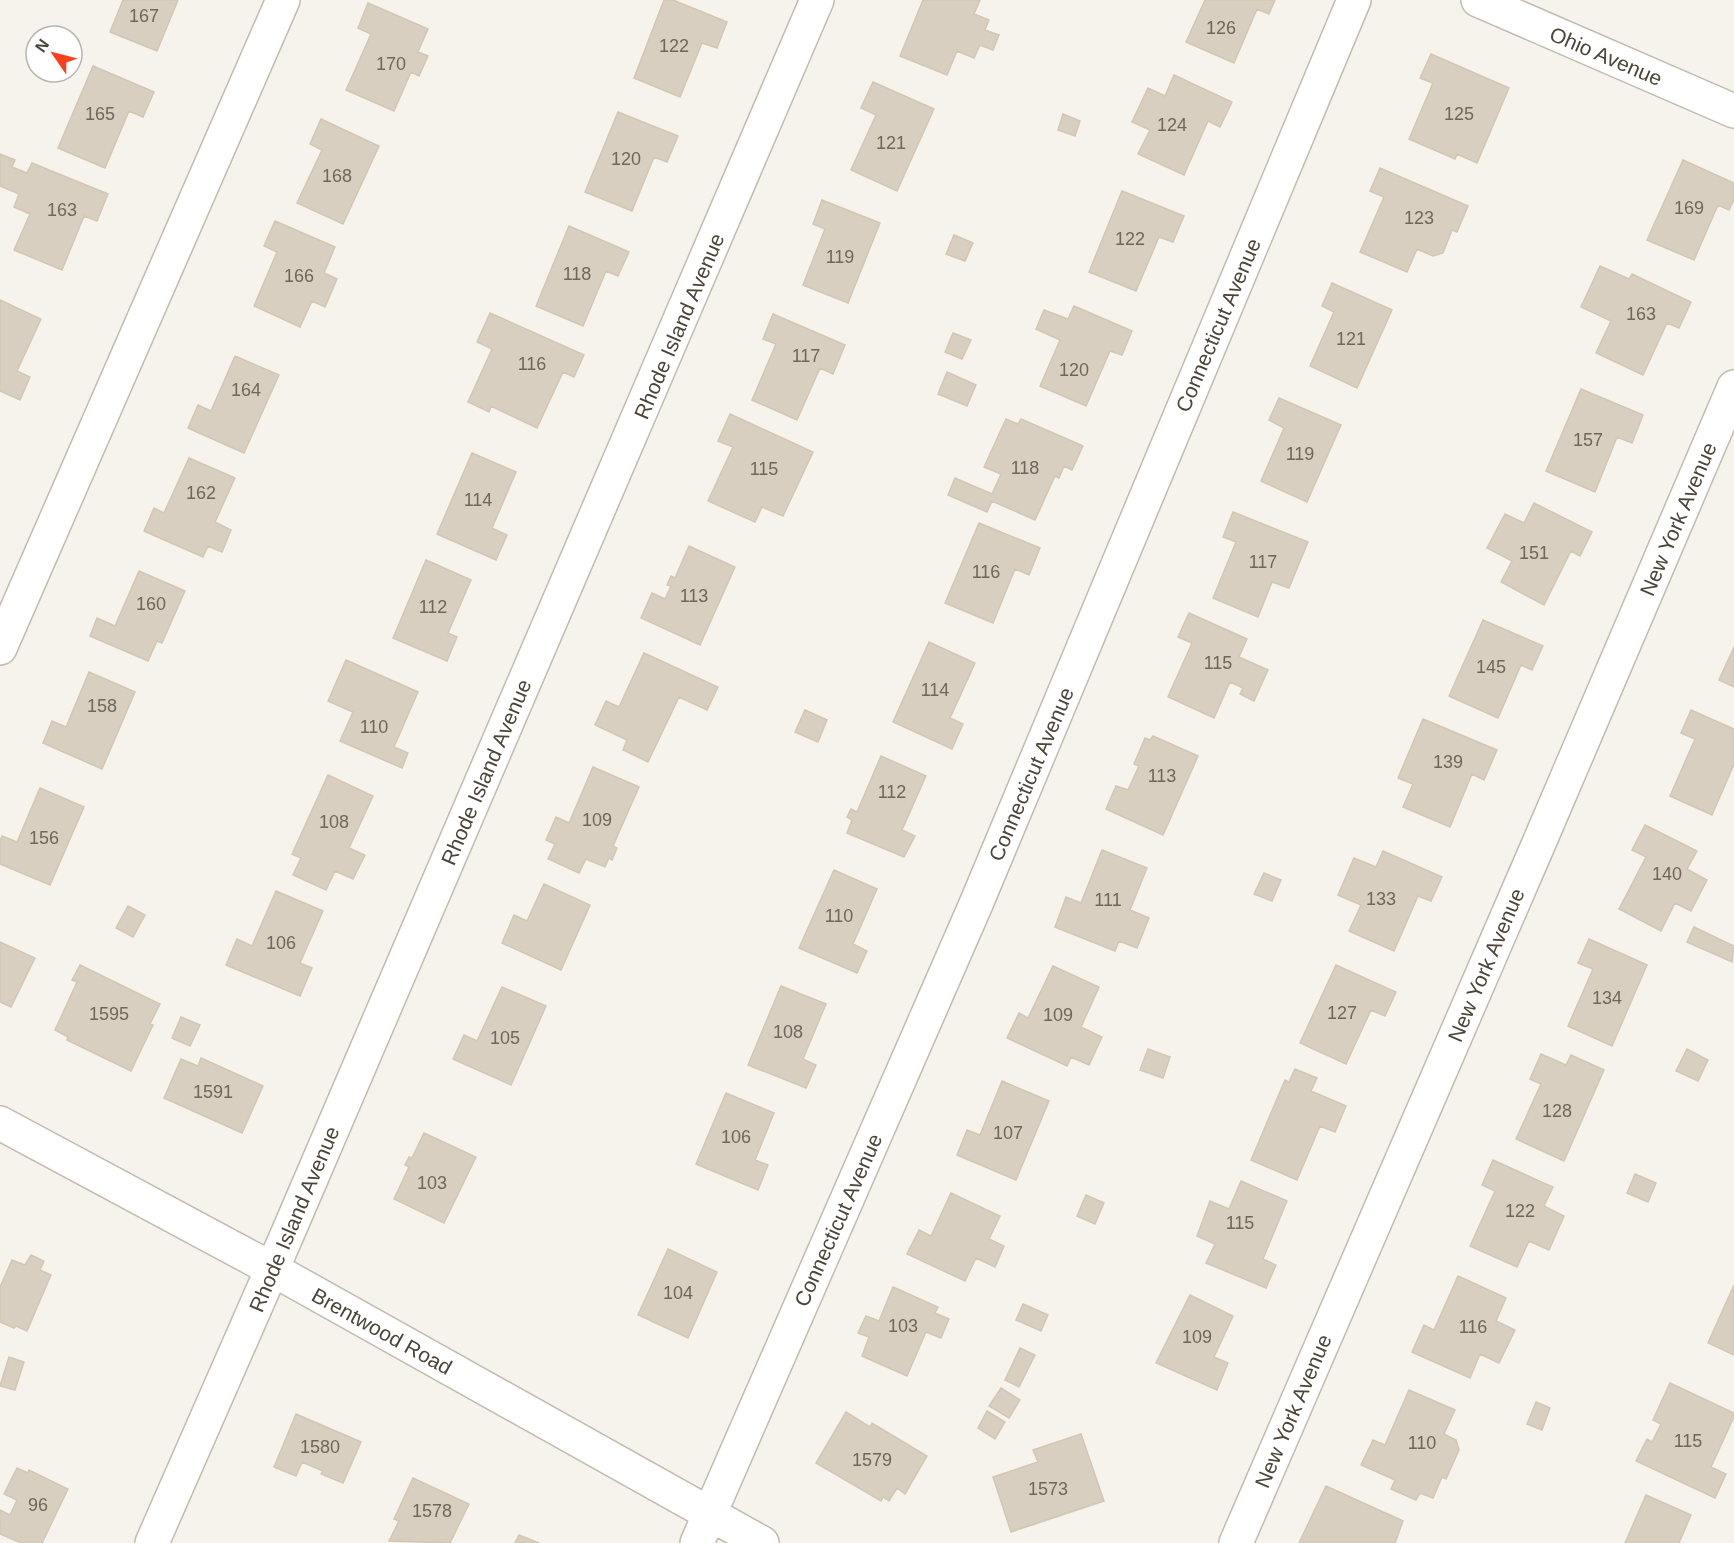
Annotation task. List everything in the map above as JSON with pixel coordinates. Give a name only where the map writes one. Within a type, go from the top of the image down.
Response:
[{"type":"street","points":[[0,648],[283,0]]},
{"type":"street","name":"Rhode Island Avenue","points":[[152,1543],[817,0]]},
{"type":"street","name":"Connecticut Avenue","points":[[703,1529],[976,904],[1354,0]]},
{"type":"street","name":"Ohio Avenue","points":[[1478,0],[1734,111]]},
{"type":"street","name":"New York Avenue","points":[[1236,1543],[1734,387]]},
{"type":"street","name":"Brentwood Road","points":[[0,1123],[272,1269],[703,1529],[762,1543]]},
{"type":"building","points":[[123,0],[178,0],[157,51],[110,32]]},
{"type":"building","points":[[664,0],[673,0],[727,22],[717,48],[702,43],[680,97],[634,78]]},
{"type":"building","points":[[923,0],[980,0],[974,14],[989,20],[985,30],[999,35],[993,50],[980,45],[974,58],[957,51],[947,75],[900,56]]},
{"type":"building","points":[[1205,0],[1275,0],[1269,14],[1257,9],[1234,63],[1186,42]]},
{"type":"building","points":[[368,3],[428,29],[418,52],[428,56],[419,76],[411,72],[394,111],[346,90],[371,34],[358,28]]},
{"type":"building","points":[[1431,54],[1509,88],[1477,163],[1457,154],[1455,159],[1409,139],[1433,83],[1420,78]]},
{"type":"building","points":[[93,66],[154,92],[143,117],[129,111],[105,168],[58,148]]},
{"type":"building","points":[[1174,75],[1232,102],[1220,127],[1208,121],[1184,175],[1138,154],[1150,130],[1132,122],[1148,88],[1165,96]]},
{"type":"building","points":[[873,82],[934,109],[897,191],[851,170],[876,115],[861,108]]},
{"type":"building","points":[[618,112],[678,136],[667,162],[654,157],[632,211],[585,192]]},
{"type":"building","points":[[1063,114],[1080,121],[1075,136],[1058,130]]},
{"type":"building","points":[[321,119],[379,146],[343,224],[297,203],[322,150],[310,144]]},
{"type":"building","points":[[0,154],[15,160],[12,167],[27,173],[32,163],[108,194],[97,221],[84,216],[62,270],[14,250],[30,214],[14,207],[19,194],[0,186]]},
{"type":"building","points":[[1683,160],[1734,183],[1734,200],[1729,210],[1718,205],[1694,260],[1647,240]]},
{"type":"building","points":[[1380,168],[1468,206],[1457,232],[1452,230],[1443,253],[1433,256],[1417,249],[1407,272],[1360,252],[1384,197],[1370,191]]},
{"type":"building","points":[[1122,191],[1184,216],[1173,242],[1159,237],[1136,291],[1089,272]]},
{"type":"building","points":[[822,200],[880,223],[848,303],[803,285],[825,229],[813,224]]},
{"type":"building","points":[[275,221],[335,247],[324,273],[337,279],[325,307],[312,301],[300,327],[254,306],[277,252],[264,246]]},
{"type":"building","points":[[569,226],[629,252],[618,276],[606,271],[583,326],[536,306]]},
{"type":"building","points":[[954,235],[973,243],[965,261],[946,254]]},
{"type":"building","points":[[1600,266],[1629,279],[1632,274],[1691,302],[1679,328],[1667,323],[1643,375],[1596,353],[1611,321],[1581,307]]},
{"type":"building","points":[[1332,283],[1392,310],[1357,388],[1310,366],[1334,312],[1322,306]]},
{"type":"building","points":[[0,300],[41,319],[17,371],[30,377],[20,400],[0,391]]},
{"type":"building","points":[[1074,306],[1132,331],[1122,355],[1110,351],[1086,406],[1040,386],[1060,340],[1036,329],[1044,310],[1068,319]]},
{"type":"building","points":[[490,313],[584,355],[574,377],[563,372],[537,428],[491,406],[489,412],[468,402],[492,349],[477,342]]},
{"type":"building","points":[[773,314],[845,345],[833,374],[820,368],[797,420],[752,400],[776,344],[763,339]]},
{"type":"building","points":[[953,333],[971,340],[962,359],[945,352]]},
{"type":"building","points":[[235,356],[279,375],[244,453],[188,428],[198,405],[211,411]]},
{"type":"building","points":[[947,372],[976,385],[967,406],[938,394]]},
{"type":"building","points":[[1581,389],[1643,415],[1632,443],[1617,437],[1595,492],[1546,471]]},
{"type":"building","points":[[1279,398],[1341,425],[1307,502],[1261,481],[1284,428],[1269,420]]},
{"type":"building","points":[[730,414],[813,452],[783,516],[762,507],[755,522],[708,501],[733,447],[718,441]]},
{"type":"building","points":[[1006,419],[1018,424],[1021,419],[1083,446],[1072,470],[1064,466],[1059,478],[1055,476],[1035,520],[992,501],[987,512],[948,495],[955,478],[992,494],[1001,474],[984,467]]},
{"type":"building","points":[[472,453],[516,472],[492,528],[507,535],[496,560],[437,534]]},
{"type":"building","points":[[189,458],[235,478],[215,522],[231,530],[222,552],[208,546],[203,557],[144,531],[154,508],[164,513]]},
{"type":"building","points":[[1534,503],[1592,532],[1580,556],[1571,551],[1544,605],[1501,582],[1512,561],[1487,548],[1505,514],[1524,523]]},
{"type":"building","points":[[1233,512],[1308,542],[1289,588],[1272,582],[1258,617],[1213,598],[1236,542],[1223,537]]},
{"type":"building","points":[[979,523],[1040,548],[1029,575],[1015,569],[993,623],[945,603]]},
{"type":"building","points":[[689,546],[735,567],[700,645],[641,618],[652,593],[665,599],[671,586],[667,585],[671,576],[675,578]]},
{"type":"building","points":[[426,560],[471,580],[448,633],[457,637],[447,661],[393,638]]},
{"type":"building","points":[[139,571],[185,591],[162,643],[157,641],[148,661],[90,636],[97,618],[115,626]]},
{"type":"building","points":[[1189,613],[1247,639],[1239,657],[1268,670],[1254,701],[1240,694],[1243,688],[1230,682],[1214,718],[1168,697],[1192,643],[1178,637]]},
{"type":"building","points":[[1483,620],[1543,646],[1532,670],[1521,665],[1498,718],[1449,696]]},
{"type":"building","points":[[929,642],[975,663],[950,718],[963,724],[952,749],[893,722]]},
{"type":"building","points":[[1734,647],[1734,687],[1719,680]]},
{"type":"building","points":[[644,653],[718,687],[707,710],[679,697],[648,762],[623,750],[627,740],[595,725],[606,701],[619,707]]},
{"type":"building","points":[[346,660],[418,692],[394,747],[408,753],[402,768],[340,741],[353,712],[328,701]]},
{"type":"building","points":[[89,672],[135,692],[102,769],[43,743],[52,721],[66,727]]},
{"type":"building","points":[[805,710],[827,720],[818,742],[795,732]]},
{"type":"building","points":[[1691,710],[1734,729],[1734,764],[1712,815],[1670,796],[1695,739],[1681,733]]},
{"type":"building","points":[[1423,719],[1497,750],[1484,780],[1472,774],[1450,827],[1403,807],[1413,784],[1398,778]]},
{"type":"building","points":[[1153,736],[1198,756],[1163,835],[1106,809],[1116,786],[1128,790],[1139,766],[1134,764],[1145,738],[1150,740]]},
{"type":"building","points":[[881,756],[926,776],[902,830],[915,836],[904,857],[847,833],[852,820],[847,817],[851,809],[857,812]]},
{"type":"building","points":[[593,767],[639,787],[613,846],[617,848],[612,860],[609,858],[605,867],[586,859],[579,873],[548,859],[555,844],[546,840],[556,817],[569,823]]},
{"type":"building","points":[[328,775],[373,796],[349,848],[365,855],[353,879],[335,871],[326,890],[293,875],[301,858],[292,854]]},
{"type":"building","points":[[40,788],[84,807],[50,885],[0,864],[2,836],[17,842]]},
{"type":"building","points":[[1645,825],[1697,851],[1687,869],[1707,880],[1691,911],[1675,903],[1661,931],[1619,909],[1646,857],[1632,850]]},
{"type":"building","points":[[1102,850],[1147,868],[1130,910],[1149,918],[1137,948],[1119,941],[1115,951],[1055,927],[1066,897],[1081,903]]},
{"type":"building","points":[[1383,851],[1442,877],[1431,901],[1418,896],[1394,951],[1349,931],[1361,905],[1338,895],[1354,858],[1376,867]]},
{"type":"building","points":[[834,870],[877,889],[853,944],[867,951],[857,973],[799,948]]},
{"type":"building","points":[[1264,873],[1281,880],[1272,901],[1254,894]]},
{"type":"building","points":[[544,884],[590,905],[561,970],[502,943],[514,915],[527,921]]},
{"type":"building","points":[[276,891],[323,911],[300,963],[312,968],[300,996],[226,965],[237,939],[252,946]]},
{"type":"building","points":[[128,906],[145,915],[133,937],[116,928]]},
{"type":"building","points":[[1694,927],[1734,946],[1732,962],[1687,942]]},
{"type":"building","points":[[1589,939],[1647,965],[1612,1046],[1568,1026],[1593,969],[1578,963]]},
{"type":"building","points":[[0,942],[35,958],[11,1007],[0,1002]]},
{"type":"building","points":[[80,965],[160,1004],[150,1024],[153,1025],[131,1071],[67,1040],[68,1037],[55,1030],[77,982],[72,980]]},
{"type":"building","points":[[1336,965],[1396,992],[1385,1016],[1371,1010],[1346,1064],[1300,1043]]},
{"type":"building","points":[[1053,966],[1099,987],[1081,1027],[1102,1037],[1089,1065],[1071,1057],[1067,1066],[1007,1038],[1019,1013],[1028,1018]]},
{"type":"building","points":[[781,986],[826,1004],[803,1059],[816,1065],[806,1088],[748,1065]]},
{"type":"building","points":[[502,987],[546,1006],[511,1085],[453,1059],[464,1035],[477,1041]]},
{"type":"building","points":[[181,1017],[200,1025],[190,1046],[172,1038]]},
{"type":"building","points":[[1148,1049],[1170,1057],[1163,1078],[1140,1070]]},
{"type":"building","points":[[1687,1049],[1708,1060],[1698,1081],[1676,1071]]},
{"type":"building","points":[[1541,1054],[1566,1065],[1571,1055],[1604,1070],[1564,1161],[1516,1139],[1541,1084],[1530,1079]]},
{"type":"building","points":[[201,1058],[263,1086],[242,1133],[164,1098],[181,1059],[198,1066]]},
{"type":"building","points":[[1295,1069],[1317,1078],[1311,1091],[1346,1106],[1335,1132],[1320,1126],[1297,1180],[1251,1160],[1285,1080],[1289,1082]]},
{"type":"building","points":[[1002,1081],[1049,1101],[1016,1180],[957,1155],[967,1130],[980,1135]]},
{"type":"building","points":[[726,1093],[774,1113],[755,1160],[768,1165],[758,1190],[696,1164]]},
{"type":"building","points":[[424,1133],[476,1157],[444,1223],[394,1199],[409,1167],[405,1165],[409,1157],[412,1158]]},
{"type":"building","points":[[1493,1160],[1553,1187],[1544,1206],[1564,1216],[1549,1250],[1529,1241],[1517,1267],[1470,1246],[1495,1191],[1482,1185]]},
{"type":"building","points":[[1635,1174],[1656,1183],[1648,1202],[1627,1193]]},
{"type":"building","points":[[1241,1181],[1287,1201],[1263,1259],[1276,1265],[1266,1288],[1206,1263],[1215,1244],[1197,1236],[1210,1201],[1229,1209]]},
{"type":"building","points":[[951,1193],[1000,1216],[989,1239],[1004,1246],[995,1267],[976,1258],[965,1281],[907,1254],[919,1230],[931,1236]]},
{"type":"building","points":[[1086,1195],[1104,1203],[1095,1224],[1077,1216]]},
{"type":"building","points":[[668,1249],[717,1272],[688,1338],[638,1315]]},
{"type":"building","points":[[31,1255],[44,1261],[40,1270],[51,1275],[27,1331],[0,1322],[0,1287],[12,1260],[25,1265]]},
{"type":"building","points":[[1458,1276],[1506,1298],[1496,1321],[1515,1330],[1499,1363],[1480,1354],[1470,1378],[1412,1352],[1424,1325],[1434,1330]]},
{"type":"building","points":[[1734,1285],[1734,1355],[1708,1343]]},
{"type":"building","points":[[893,1287],[938,1307],[935,1313],[949,1319],[941,1338],[926,1332],[907,1376],[862,1356],[869,1337],[858,1333],[866,1316],[879,1321]]},
{"type":"building","points":[[1190,1295],[1233,1316],[1214,1357],[1228,1363],[1217,1390],[1156,1363]]},
{"type":"building","points":[[1023,1304],[1048,1315],[1041,1331],[1016,1320]]},
{"type":"building","points":[[1020,1348],[1035,1355],[1019,1387],[1005,1380]]},
{"type":"building","points":[[9,1357],[24,1362],[15,1390],[0,1386]]},
{"type":"building","points":[[1670,1383],[1734,1413],[1711,1467],[1726,1474],[1715,1498],[1636,1461],[1647,1439],[1652,1442],[1661,1424],[1653,1420]]},
{"type":"building","points":[[1001,1388],[1020,1400],[1009,1418],[989,1406]]},
{"type":"building","points":[[1409,1390],[1455,1410],[1444,1434],[1456,1440],[1459,1450],[1446,1479],[1442,1477],[1433,1498],[1420,1493],[1416,1500],[1391,1489],[1395,1480],[1361,1465],[1373,1440],[1385,1445]]},
{"type":"building","points":[[1536,1402],[1550,1408],[1542,1430],[1527,1424]]},
{"type":"building","points":[[987,1411],[1005,1422],[995,1439],[978,1428]]},
{"type":"building","points":[[846,1412],[870,1427],[872,1423],[927,1456],[905,1494],[897,1488],[889,1501],[883,1497],[881,1501],[816,1463]]},
{"type":"building","points":[[296,1414],[361,1442],[343,1483],[321,1474],[323,1471],[302,1462],[296,1476],[274,1467]]},
{"type":"building","points":[[1081,1434],[1104,1501],[1011,1532],[993,1477],[1038,1462],[1033,1450]]},
{"type":"building","points":[[17,1468],[28,1473],[29,1470],[68,1489],[42,1543],[21,1543],[0,1534],[0,1510],[10,1515],[17,1500],[4,1494]]},
{"type":"building","points":[[413,1478],[469,1504],[450,1543],[389,1541],[399,1521],[394,1519]]},
{"type":"building","points":[[1326,1486],[1403,1521],[1395,1543],[1299,1543]]},
{"type":"building","points":[[1646,1495],[1691,1515],[1679,1543],[1625,1543]]},
{"type":"building","points":[[519,1535],[539,1543],[515,1543]]}]
